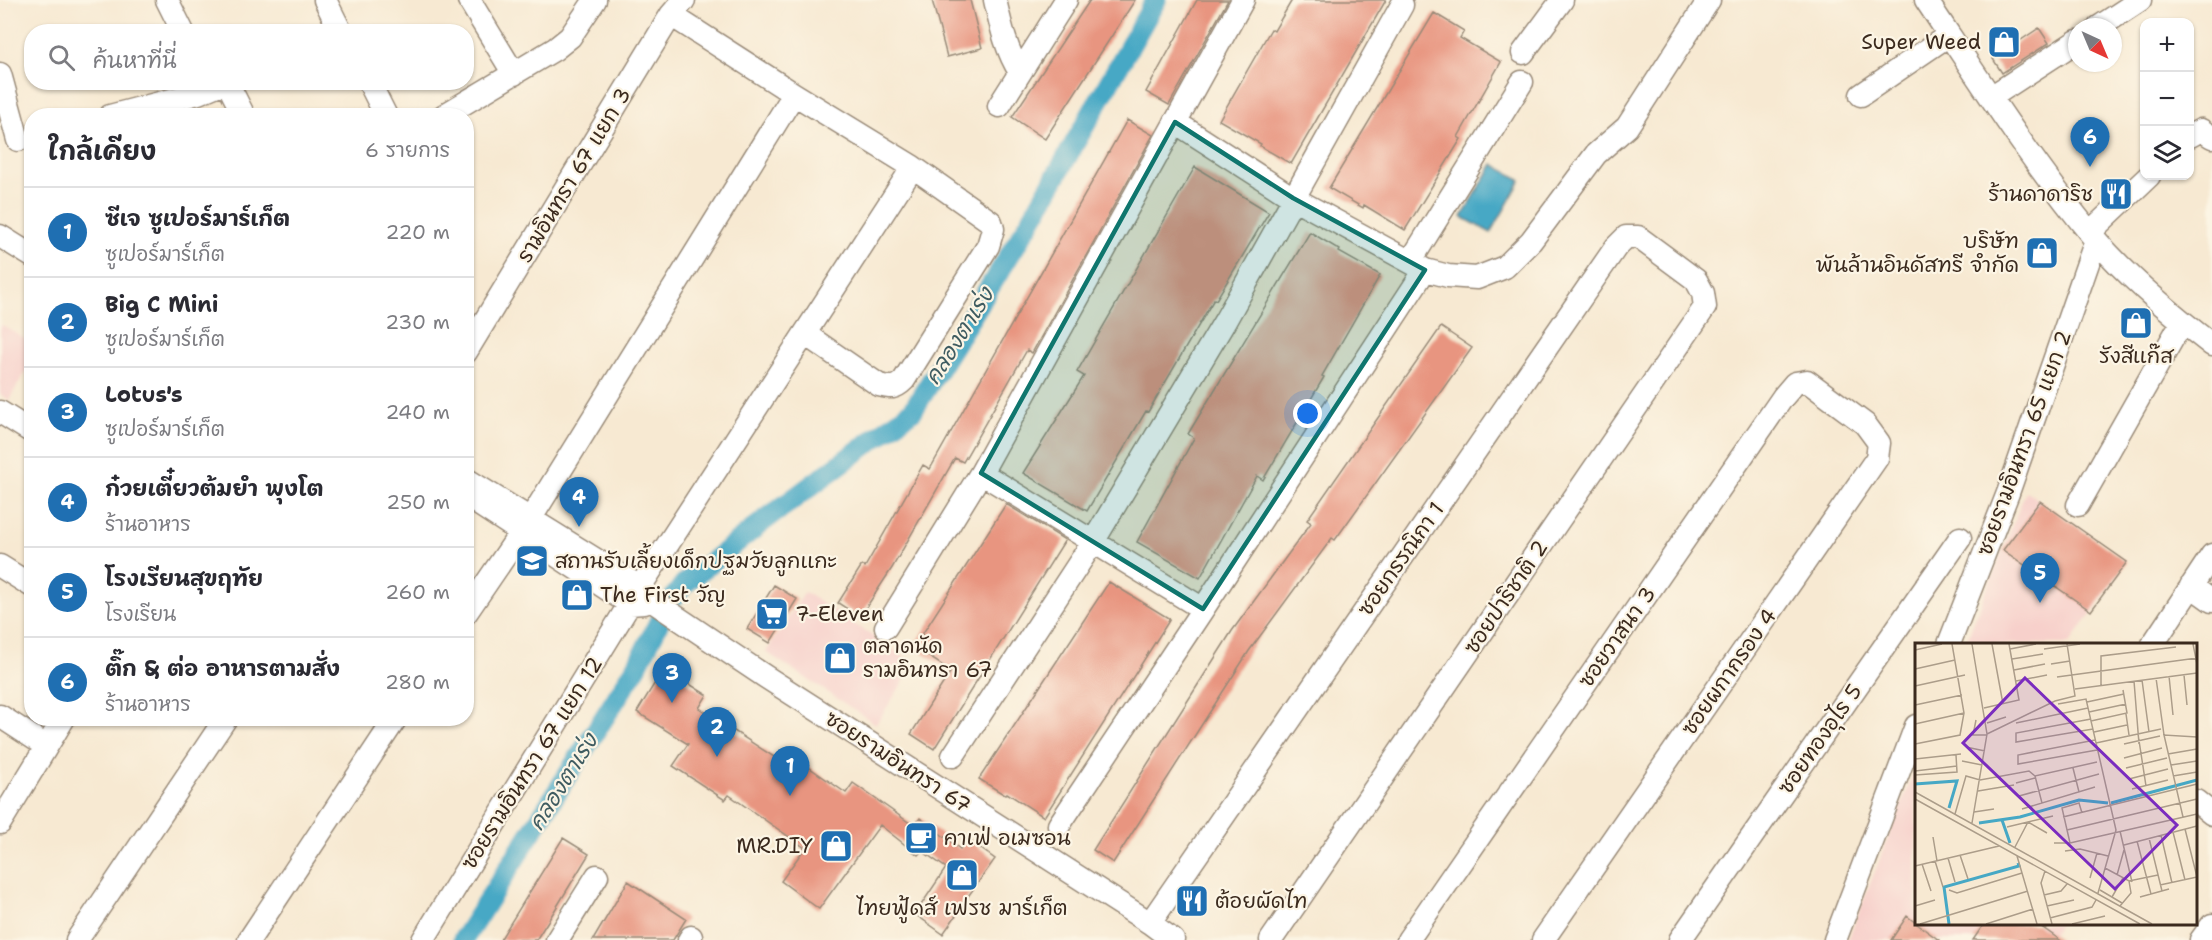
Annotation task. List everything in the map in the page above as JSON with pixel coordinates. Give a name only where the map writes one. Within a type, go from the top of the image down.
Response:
[{"type":"street","points":[[167,0],[179,24]]},
{"type":"street","points":[[183,0],[196,24]]},
{"type":"street","points":[[325,0],[337,24]]},
{"type":"street","points":[[469,0],[514,74]]},
{"type":"street","points":[[456,108],[555,49],[570,37],[595,0]]},
{"type":"street","points":[[995,0],[1005,41],[1011,58],[1020,72]]},
{"type":"street","points":[[999,106],[1066,0]]},
{"type":"street","points":[[886,627],[981,472],[1243,0]]},
{"type":"street","points":[[1524,53],[1562,0]]},
{"type":"street","points":[[1175,122],[1293,198],[1418,266],[1448,276],[1477,278],[1505,267],[1531,241],[1596,154],[1627,127],[1709,0]]},
{"type":"street","points":[[1926,0],[2025,148],[2093,236],[2181,322],[2212,345]]},
{"type":"street","points":[[2113,18],[2140,0]]},
{"type":"street","points":[[953,756],[1093,542],[1225,321],[1402,5]]},
{"type":"street","points":[[678,7],[794,94],[913,167],[991,222],[993,229],[988,246],[904,380],[897,387],[879,385],[805,334]]},
{"type":"street","name":"รามอินทรา 67 แยก 3","points":[[474,339],[678,7]]},
{"type":"street","points":[[1861,95],[1949,35]]},
{"type":"street","points":[[1991,97],[2068,47]]},
{"type":"street","points":[[0,74],[17,141]]},
{"type":"street","points":[[1059,825],[1203,609],[1418,266],[1522,82]]},
{"type":"street","points":[[137,108],[199,90]]},
{"type":"street","points":[[220,90],[225,108]]},
{"type":"street","points":[[224,90],[238,108]]},
{"type":"street","points":[[373,90],[382,108]]},
{"type":"street","points":[[474,601],[526,524],[794,94]]},
{"type":"street","points":[[2194,134],[2201,130],[2212,136]]},
{"type":"street","name":"ซอยรามอินทรา 67 แยก 12","points":[[423,940],[642,597],[805,334],[913,167]]},
{"type":"street","points":[[2093,236],[2145,180]]},
{"type":"street","points":[[0,236],[24,251]]},
{"type":"street","name":"ซอยรามอินทรา 65 แยก 2","points":[[1949,643],[2008,493],[2093,236]]},
{"type":"street","name":"ซอยกรรณิกา 1","points":[[1150,922],[1616,247],[1626,237],[1638,237],[1668,259]]},
{"type":"street","name":"ซอยปาริชาติ 2","points":[[1271,940],[1705,307],[1703,293],[1696,280],[1668,259]]},
{"type":"street","points":[[2078,505],[2181,322]]},
{"type":"street","name":"ซอยวาสนา 3","points":[[1408,940],[1794,383],[1807,381],[1844,407]]},
{"type":"street","name":"ซอยผกากรอง 4","points":[[1543,940],[1878,458],[1879,443],[1865,424],[1844,407]]},
{"type":"street","points":[[0,412],[24,427]]},
{"type":"street","points":[[981,472],[1203,609]]},
{"type":"street","name":"ซอยรามอินทรา 67","points":[[474,484],[526,524],[1150,922],[1173,940]]},
{"type":"street","name":"ซอยรามอินทรา 67","points":[[474,500],[526,524]]},
{"type":"street","name":"ซอยทองอุไร 5","points":[[1680,940],[1960,538]]},
{"type":"street","points":[[2154,643],[2212,555]]},
{"type":"street","points":[[0,566],[24,581]]},
{"type":"street","points":[[2191,586],[2212,601]]},
{"type":"street","points":[[0,716],[46,746]]},
{"type":"street","points":[[0,823],[59,726]]},
{"type":"street","points":[[77,940],[221,726]]},
{"type":"street","points":[[249,940],[391,726]]},
{"type":"street","points":[[1836,940],[1915,731]]},
{"type":"street","points":[[2197,802],[2212,814]]},
{"type":"street","points":[[558,940],[597,876]]},
{"type":"street","points":[[2201,940],[2212,925]]},
{"type":"highlighted area","points":[[1175,122],[1293,198],[1425,270],[1203,609],[981,473]]},
{"type":"shaded area","points":[[0,324],[24,339],[24,374],[9,400],[0,394]]},
{"type":"shaded area","points":[[2026,491],[2127,562],[2071,643],[1965,643]]},
{"type":"shaded area","name":"ตลาดนัด รามอินทรา 67","points":[[805,592],[915,664],[876,724],[766,652]]},
{"type":"shaded area","points":[[1915,770],[1915,925],[2059,925],[2048,940],[1848,940]]},
{"type":"water","points":[[1493,164],[1521,180],[1491,233],[1462,217]]},
{"type":"building","points":[[932,0],[970,0],[982,48],[947,57]]},
{"type":"building","points":[[1090,0],[1135,0],[1045,139],[1012,117]]},
{"type":"building","points":[[1197,0],[1228,0],[1169,105],[1146,92]]},
{"type":"building","points":[[1292,0],[1386,0],[1291,164],[1219,120],[1271,29],[1274,31]]},
{"type":"building","points":[[1434,13],[1464,31],[1460,38],[1501,62],[1458,137],[1461,139],[1405,230],[1364,205],[1363,208],[1329,188]]},
{"type":"building","points":[[2039,28],[2049,43],[2002,73],[1993,59]]},
{"type":"building","points":[[1127,120],[1153,135],[1032,353],[1027,350],[963,462],[955,458],[892,568],[860,617],[838,603],[862,565],[865,567],[923,465],[930,469]]},
{"type":"building","points":[[1195,167],[1269,212],[1087,511],[1023,473],[1084,376],[1077,372]]},
{"type":"building","points":[[1310,232],[1340,250],[1339,252],[1380,275],[1322,376],[1324,377],[1263,480],[1257,476],[1200,578],[1137,542],[1194,438],[1188,434]]},
{"type":"building","points":[[1441,327],[1472,348],[1335,540],[1332,538],[1249,651],[1113,863],[1093,850],[1232,631],[1311,523],[1307,520]]},
{"type":"building","points":[[2040,501],[2127,562],[2091,611],[2003,550]]},
{"type":"building","points":[[1006,504],[1065,540],[934,749],[911,734],[951,671],[914,647]]},
{"type":"building","points":[[1109,582],[1170,619],[1044,817],[1007,793],[1005,795],[979,779]]},
{"type":"building","name":"7-Eleven","points":[[774,585],[797,599],[770,643],[747,629]]},
{"type":"building","points":[[664,668],[707,695],[699,708],[777,759],[784,750],[846,793],[853,783],[914,826],[920,818],[960,849],[967,839],[995,859],[943,934],[915,914],[946,868],[922,851],[918,855],[880,825],[819,909],[781,881],[805,848],[729,795],[725,800],[673,766],[688,744],[637,712]]},
{"type":"building","points":[[563,838],[589,854],[553,913],[536,940],[500,940]]},
{"type":"building","points":[[628,881],[686,919],[673,940],[593,940]]},
{"type":"building","points":[[1907,916],[1915,925],[1939,940],[1891,940]]},
{"type":"building","points":[[1983,925],[2038,925],[2060,940],[1973,940]]},
{"type":"waterway","name":"คลองตาเร่ง","points":[[675,596],[684,584],[765,520],[913,410],[1027,227],[1156,0]]},
{"type":"waterway","name":"คลองตาเร่ง","points":[[463,940],[637,666],[659,622]]},
{"type":"place","name":"Super Weed","points":[[2004,42]]},
{"type":"place","name":"ติ๊ก & ต่อ อาหารตามสั่ง","points":[[2090,167]]},
{"type":"place","name":"ร้านดาดาริช","points":[[2116,194]]},
{"type":"place","name":"บริษัท พันล้านอินดัสทรี จำกัด","points":[[2042,253]]},
{"type":"place","name":"รังสีแก๊ส","points":[[2136,323]]},
{"type":"place","name":"ก๋วยเตี๋ยวต้มยำ พุงโต","points":[[579,527]]},
{"type":"place","name":"สถานรับเลี้ยงเด็กปฐมวัยลูกแกะ","points":[[532,561]]},
{"type":"place","name":"The First วัญ","points":[[577,595]]},
{"type":"place","name":"โรงเรียนสุขฤทัย","points":[[2040,603]]},
{"type":"place","name":"7-Eleven","points":[[772,614]]},
{"type":"place","name":"ตลาดนัด รามอินทรา 67","points":[[840,658]]},
{"type":"place","name":"Lotus's","points":[[672,703]]},
{"type":"place","name":"Big C Mini","points":[[717,757]]},
{"type":"place","name":"ซีเจ ซูเปอร์มาร์เก็ต","points":[[790,796]]},
{"type":"place","name":"คาเฟ่ อเมซอน","points":[[921,838]]},
{"type":"place","name":"MR.DIY","points":[[836,846]]},
{"type":"place","name":"ไทยฟู้ดส์ เฟรช มาร์เก็ต","points":[[962,875]]},
{"type":"place","name":"ต้อยผัดไท","points":[[1192,901]]}]
